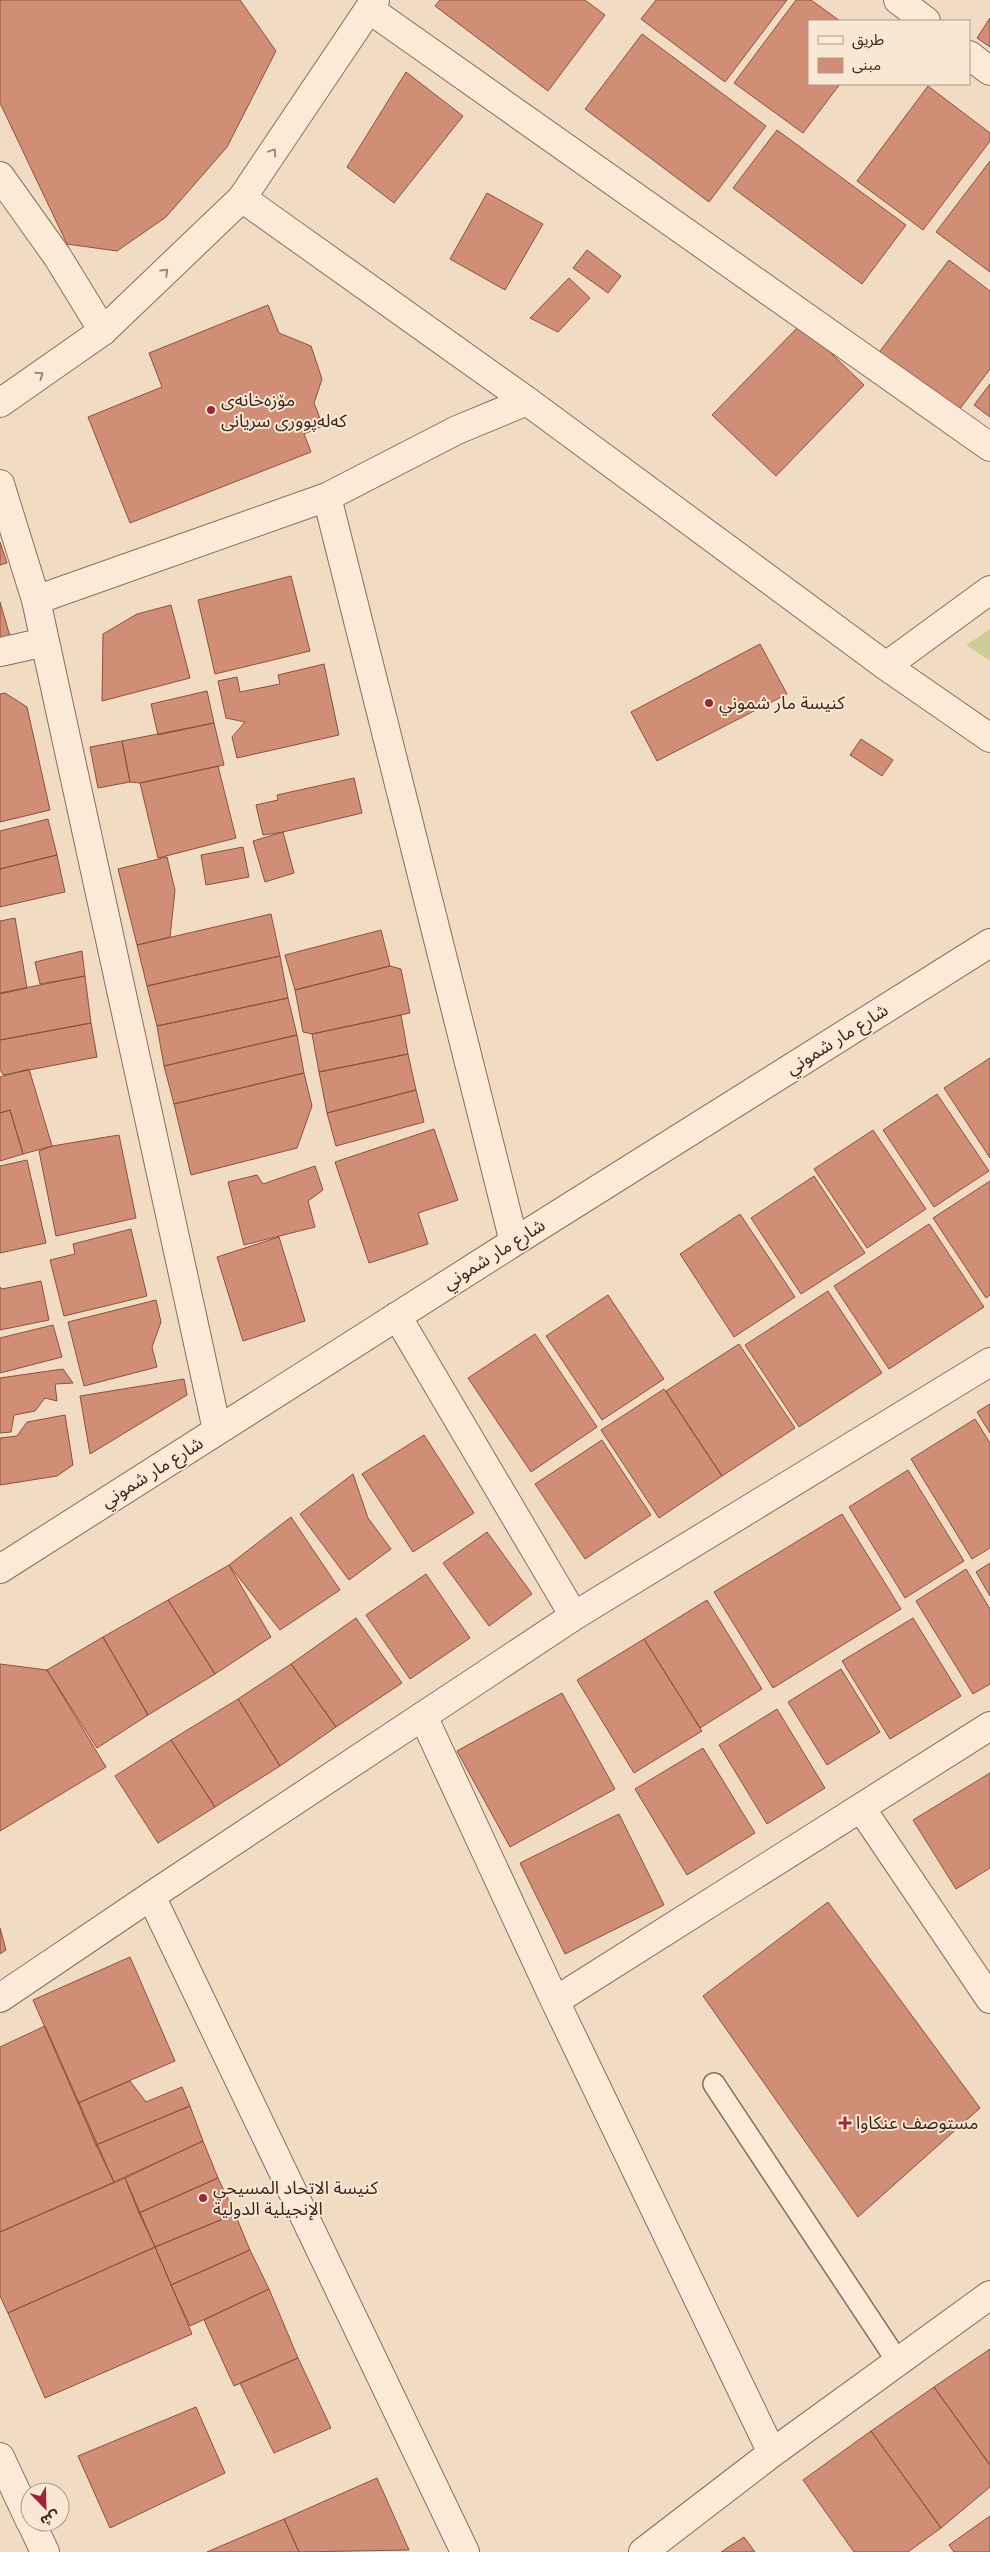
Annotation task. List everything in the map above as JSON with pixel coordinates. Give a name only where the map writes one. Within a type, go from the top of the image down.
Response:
[{"type":"street","points":[[898,0],[925,20]]},
{"type":"street","points":[[0,403],[103,331],[242,198],[364,7],[990,447]]},
{"type":"street","points":[[970,56],[990,72]]},
{"type":"street","points":[[0,176],[57,256],[103,331]]},
{"type":"street","points":[[242,198],[527,401],[886,666],[990,738]]},
{"type":"street","points":[[36,600],[327,497],[457,430],[527,401]]},
{"type":"street","points":[[0,484],[36,600],[217,1430]]},
{"type":"street","points":[[327,497],[514,1242]]},
{"type":"street","points":[[886,666],[990,590]]},
{"type":"street","points":[[0,652],[45,642]]},
{"type":"street","name":"شارع مار شموني","points":[[0,1569],[514,1242],[990,943]]},
{"type":"street","points":[[397,1316],[574,1616]]},
{"type":"street","points":[[0,1998],[574,1616],[990,1362]]},
{"type":"street","points":[[423,1716],[556,2001],[772,2453]]},
{"type":"street","points":[[556,2001],[990,1726]]},
{"type":"street","points":[[861,1808],[990,1999]]},
{"type":"street","points":[[151,1896],[465,2552]]},
{"type":"street","points":[[643,2552],[772,2453],[990,2295]]},
{"type":"street","points":[[0,2457],[20,2500]]},
{"type":"street","points":[[35,2532],[45,2552]]},
{"type":"lane","points":[[714,2084],[898,2362]]},
{"type":"shaded area","points":[[990,629],[990,661],[966,645]]},
{"type":"building","points":[[0,0],[240,0],[276,51],[227,147],[166,217],[117,251],[67,244],[0,103]]},
{"type":"building","points":[[440,0],[585,0],[605,15],[548,91],[435,6]]},
{"type":"building","points":[[656,0],[787,0],[725,82],[641,19]]},
{"type":"building","points":[[796,0],[811,0],[839,20],[808,20],[808,85],[839,85],[803,133],[734,83]]},
{"type":"building","points":[[990,18],[990,47],[977,38]]},
{"type":"building","points":[[642,34],[766,126],[709,202],[585,109]]},
{"type":"building","points":[[406,72],[463,116],[394,203],[347,167]]},
{"type":"building","points":[[928,86],[990,133],[990,141],[923,230],[857,181]]},
{"type":"building","points":[[777,130],[906,225],[862,284],[733,188]]},
{"type":"building","points":[[990,161],[990,272],[936,232]]},
{"type":"building","points":[[487,193],[543,224],[505,290],[450,259]]},
{"type":"building","points":[[587,250],[621,276],[608,293],[573,268]]},
{"type":"building","points":[[949,260],[990,291],[990,369],[956,414],[877,355]]},
{"type":"building","points":[[569,278],[590,298],[558,332],[530,318]]},
{"type":"building","name":"مۆزەخانەی کەلەپووری سریانی","points":[[268,305],[279,333],[311,346],[322,379],[314,403],[323,426],[304,434],[311,452],[130,523],[88,417],[162,387],[149,353]]},
{"type":"building","points":[[801,324],[864,385],[776,476],[712,415]]},
{"type":"building","points":[[990,384],[990,417],[974,405]]},
{"type":"building","points":[[0,542],[7,563],[0,565]]},
{"type":"building","points":[[291,576],[310,651],[215,674],[198,600]]},
{"type":"building","points":[[0,602],[14,650],[0,654]]},
{"type":"building","points":[[171,605],[190,678],[102,701],[103,634],[137,614]]},
{"type":"building","name":"كنيسة مار شموني","points":[[760,644],[787,694],[657,761],[631,712]]},
{"type":"building","points":[[324,664],[339,735],[237,758],[232,737],[245,722],[226,718],[218,681],[237,677],[240,692],[280,684],[278,675]]},
{"type":"building","points":[[207,691],[214,723],[158,735],[151,704]]},
{"type":"building","points":[[5,693],[27,707],[50,810],[0,822],[0,694]]},
{"type":"building","points":[[214,723],[224,765],[140,783],[130,782],[122,741]]},
{"type":"building","points":[[861,739],[893,760],[882,776],[850,755]]},
{"type":"building","points":[[122,741],[130,782],[98,788],[90,747]]},
{"type":"building","points":[[218,766],[236,838],[158,858],[140,783]]},
{"type":"building","points":[[354,778],[362,813],[263,835],[256,805],[278,800],[277,795]]},
{"type":"building","points":[[48,819],[57,855],[0,869],[0,831]]},
{"type":"building","points":[[283,832],[294,873],[265,882],[253,841]]},
{"type":"building","points":[[243,847],[249,877],[206,885],[201,855]]},
{"type":"building","points":[[57,855],[65,892],[0,907],[0,869]]},
{"type":"building","points":[[167,857],[175,890],[170,937],[137,945],[118,869]]},
{"type":"building","points":[[271,914],[280,956],[147,986],[137,945]]},
{"type":"building","points":[[15,918],[27,988],[0,994],[0,921]]},
{"type":"building","points":[[381,930],[390,966],[295,990],[285,955]]},
{"type":"building","points":[[82,951],[85,976],[40,984],[35,962]]},
{"type":"building","points":[[280,956],[288,998],[157,1026],[147,986]]},
{"type":"building","points":[[390,966],[401,969],[410,1013],[312,1034],[303,1032],[295,990]]},
{"type":"building","points":[[85,976],[91,1023],[0,1040],[0,993]]},
{"type":"building","points":[[288,998],[297,1035],[164,1066],[157,1026]]},
{"type":"building","points":[[401,1015],[408,1054],[319,1072],[312,1034]]},
{"type":"building","points":[[91,1023],[97,1057],[3,1075],[0,1069],[0,1040]]},
{"type":"building","points":[[297,1035],[304,1073],[174,1104],[164,1066]]},
{"type":"building","points":[[408,1054],[416,1090],[327,1113],[319,1072]]},
{"type":"building","points":[[990,1058],[990,1158],[944,1088]]},
{"type":"building","points":[[29,1069],[52,1146],[23,1154],[10,1110],[0,1113],[0,1077]]},
{"type":"building","points":[[304,1073],[312,1106],[297,1148],[191,1175],[174,1104]]},
{"type":"building","points":[[416,1090],[424,1122],[336,1146],[327,1113]]},
{"type":"building","points":[[937,1094],[989,1171],[934,1207],[883,1130]]},
{"type":"building","points":[[10,1110],[23,1154],[0,1161],[0,1113]]},
{"type":"building","points":[[434,1129],[458,1200],[418,1213],[428,1244],[369,1263],[335,1162]]},
{"type":"building","points":[[873,1130],[926,1209],[867,1248],[814,1169]]},
{"type":"building","points":[[119,1135],[136,1218],[56,1236],[39,1151],[52,1146]]},
{"type":"building","points":[[27,1160],[46,1243],[0,1253],[0,1166]]},
{"type":"building","points":[[315,1166],[323,1190],[308,1201],[315,1227],[244,1245],[228,1182],[257,1175],[263,1184]]},
{"type":"building","points":[[814,1176],[865,1253],[801,1294],[751,1218]]},
{"type":"building","points":[[990,1181],[990,1295],[986,1298],[933,1218]]},
{"type":"building","points":[[740,1214],[795,1297],[734,1337],[680,1254]]},
{"type":"building","points":[[929,1224],[984,1307],[889,1369],[834,1286]]},
{"type":"building","points":[[131,1229],[147,1296],[64,1316],[50,1260],[75,1254],[73,1244]]},
{"type":"building","points":[[279,1237],[305,1321],[243,1341],[217,1257]]},
{"type":"building","points":[[41,1281],[49,1320],[0,1330],[0,1287],[2,1289]]},
{"type":"building","points":[[828,1291],[882,1373],[799,1427],[745,1345]]},
{"type":"building","points":[[608,1295],[664,1379],[602,1420],[546,1336]]},
{"type":"building","points":[[156,1300],[161,1322],[152,1347],[157,1367],[84,1386],[68,1322]]},
{"type":"building","points":[[53,1325],[62,1357],[0,1373],[0,1338]]},
{"type":"building","points":[[535,1334],[597,1427],[531,1472],[468,1378]]},
{"type":"building","points":[[739,1344],[795,1428],[722,1476],[666,1391]]},
{"type":"building","points":[[63,1369],[73,1383],[55,1384],[57,1401],[45,1398],[35,1411],[14,1415],[11,1432],[0,1433],[0,1378]]},
{"type":"building","points":[[184,1379],[187,1395],[90,1454],[80,1396]]},
{"type":"building","points":[[664,1389],[722,1476],[659,1518],[601,1430]]},
{"type":"building","points":[[990,1404],[990,1433],[977,1412]]},
{"type":"building","points":[[65,1415],[73,1465],[57,1476],[0,1485],[0,1438],[17,1436],[27,1422]]},
{"type":"building","points":[[975,1419],[990,1443],[990,1548],[972,1559],[911,1459]]},
{"type":"building","points":[[424,1435],[474,1513],[413,1552],[362,1474]]},
{"type":"building","points":[[602,1440],[651,1515],[585,1559],[535,1484]]},
{"type":"building","points":[[908,1470],[964,1561],[905,1598],[849,1507]]},
{"type":"building","points":[[353,1474],[368,1518],[391,1549],[349,1580],[300,1514]]},
{"type":"building","points":[[842,1514],[901,1609],[773,1688],[714,1592]]},
{"type":"building","points":[[291,1517],[340,1590],[280,1630],[229,1565]]},
{"type":"building","points":[[487,1532],[532,1594],[489,1626],[443,1563]]},
{"type":"building","points":[[990,1563],[990,1596],[976,1572]]},
{"type":"building","points":[[229,1565],[271,1637],[215,1674],[168,1600]]},
{"type":"building","points":[[966,1569],[990,1609],[990,1684],[973,1694],[916,1601]]},
{"type":"building","points":[[426,1574],[470,1638],[410,1679],[366,1615]]},
{"type":"building","points":[[168,1600],[215,1674],[148,1715],[103,1637]]},
{"type":"building","points":[[707,1600],[762,1689],[700,1728],[644,1639]]},
{"type":"building","points":[[356,1618],[402,1683],[336,1727],[291,1664]]},
{"type":"building","points":[[913,1618],[961,1696],[890,1739],[842,1661]]},
{"type":"building","points":[[103,1637],[148,1715],[97,1748],[47,1670]]},
{"type":"building","points":[[644,1639],[702,1731],[634,1773],[577,1680]]},
{"type":"building","points":[[0,1664],[47,1670],[106,1767],[0,1831]]},
{"type":"building","points":[[291,1664],[336,1727],[280,1766],[238,1699]]},
{"type":"building","points":[[841,1669],[880,1732],[827,1765],[788,1702]]},
{"type":"building","points":[[562,1693],[615,1789],[510,1847],[457,1751]]},
{"type":"building","points":[[238,1699],[280,1766],[215,1807],[171,1740]]},
{"type":"building","points":[[777,1709],[825,1788],[767,1824],[719,1745]]},
{"type":"building","points":[[171,1740],[215,1807],[158,1843],[115,1776]]},
{"type":"building","points":[[703,1748],[755,1833],[687,1875],[635,1789]]},
{"type":"building","points":[[990,1773],[990,1868],[956,1889],[913,1820]]},
{"type":"building","points":[[619,1814],[664,1905],[565,1954],[520,1863]]},
{"type":"building","points":[[828,1902],[980,2108],[858,2217],[703,1996]]},
{"type":"building","points":[[0,1928],[6,1950],[0,1954]]},
{"type":"building","points":[[130,1957],[175,2061],[78,2103],[33,2000]]},
{"type":"building","points":[[45,2026],[114,2182],[0,2232],[0,2047]]},
{"type":"building","points":[[130,2081],[146,2102],[182,2087],[190,2106],[96,2145],[78,2103]]},
{"type":"building","points":[[190,2106],[203,2141],[114,2182],[96,2145]]},
{"type":"building","points":[[203,2141],[218,2178],[139,2213],[125,2178]]},
{"type":"building","points":[[125,2178],[155,2247],[8,2313],[0,2296],[0,2232]]},
{"type":"building","points":[[218,2178],[235,2214],[155,2247],[139,2213]]},
{"type":"building","points":[[235,2214],[250,2250],[171,2285],[155,2247]]},
{"type":"building","points":[[155,2247],[192,2334],[45,2398],[8,2313]]},
{"type":"building","points":[[250,2250],[269,2289],[190,2326],[171,2285]]},
{"type":"building","points":[[269,2289],[298,2358],[234,2386],[204,2320]]},
{"type":"building","points":[[990,2349],[990,2465],[934,2387]]},
{"type":"building","points":[[298,2358],[331,2428],[274,2453],[240,2383]]},
{"type":"building","points":[[934,2387],[990,2465],[990,2487],[941,2528],[871,2431]]},
{"type":"building","points":[[196,2407],[225,2473],[110,2528],[78,2456]]},
{"type":"building","points":[[871,2431],[941,2528],[908,2552],[854,2552],[803,2480]]},
{"type":"building","points":[[377,2478],[409,2550],[299,2552],[284,2519]]},
{"type":"building","points":[[990,2516],[990,2552],[954,2552],[949,2545]]},
{"type":"building","points":[[284,2519],[299,2552],[207,2552]]},
{"type":"building","points":[[744,2537],[755,2552],[721,2552]]},
{"type":"place","name":"مۆزەخانەی کەلەپووری سریانی","points":[[211,410]]},
{"type":"place","name":"كنيسة مار شموني","points":[[709,703]]},
{"type":"place","name":"مستوصف عنكاوا","points":[[845,2123]]},
{"type":"place","name":"كنيسة الاتحاد المسيحي الإنجيلية الدولية","points":[[203,2198]]}]
